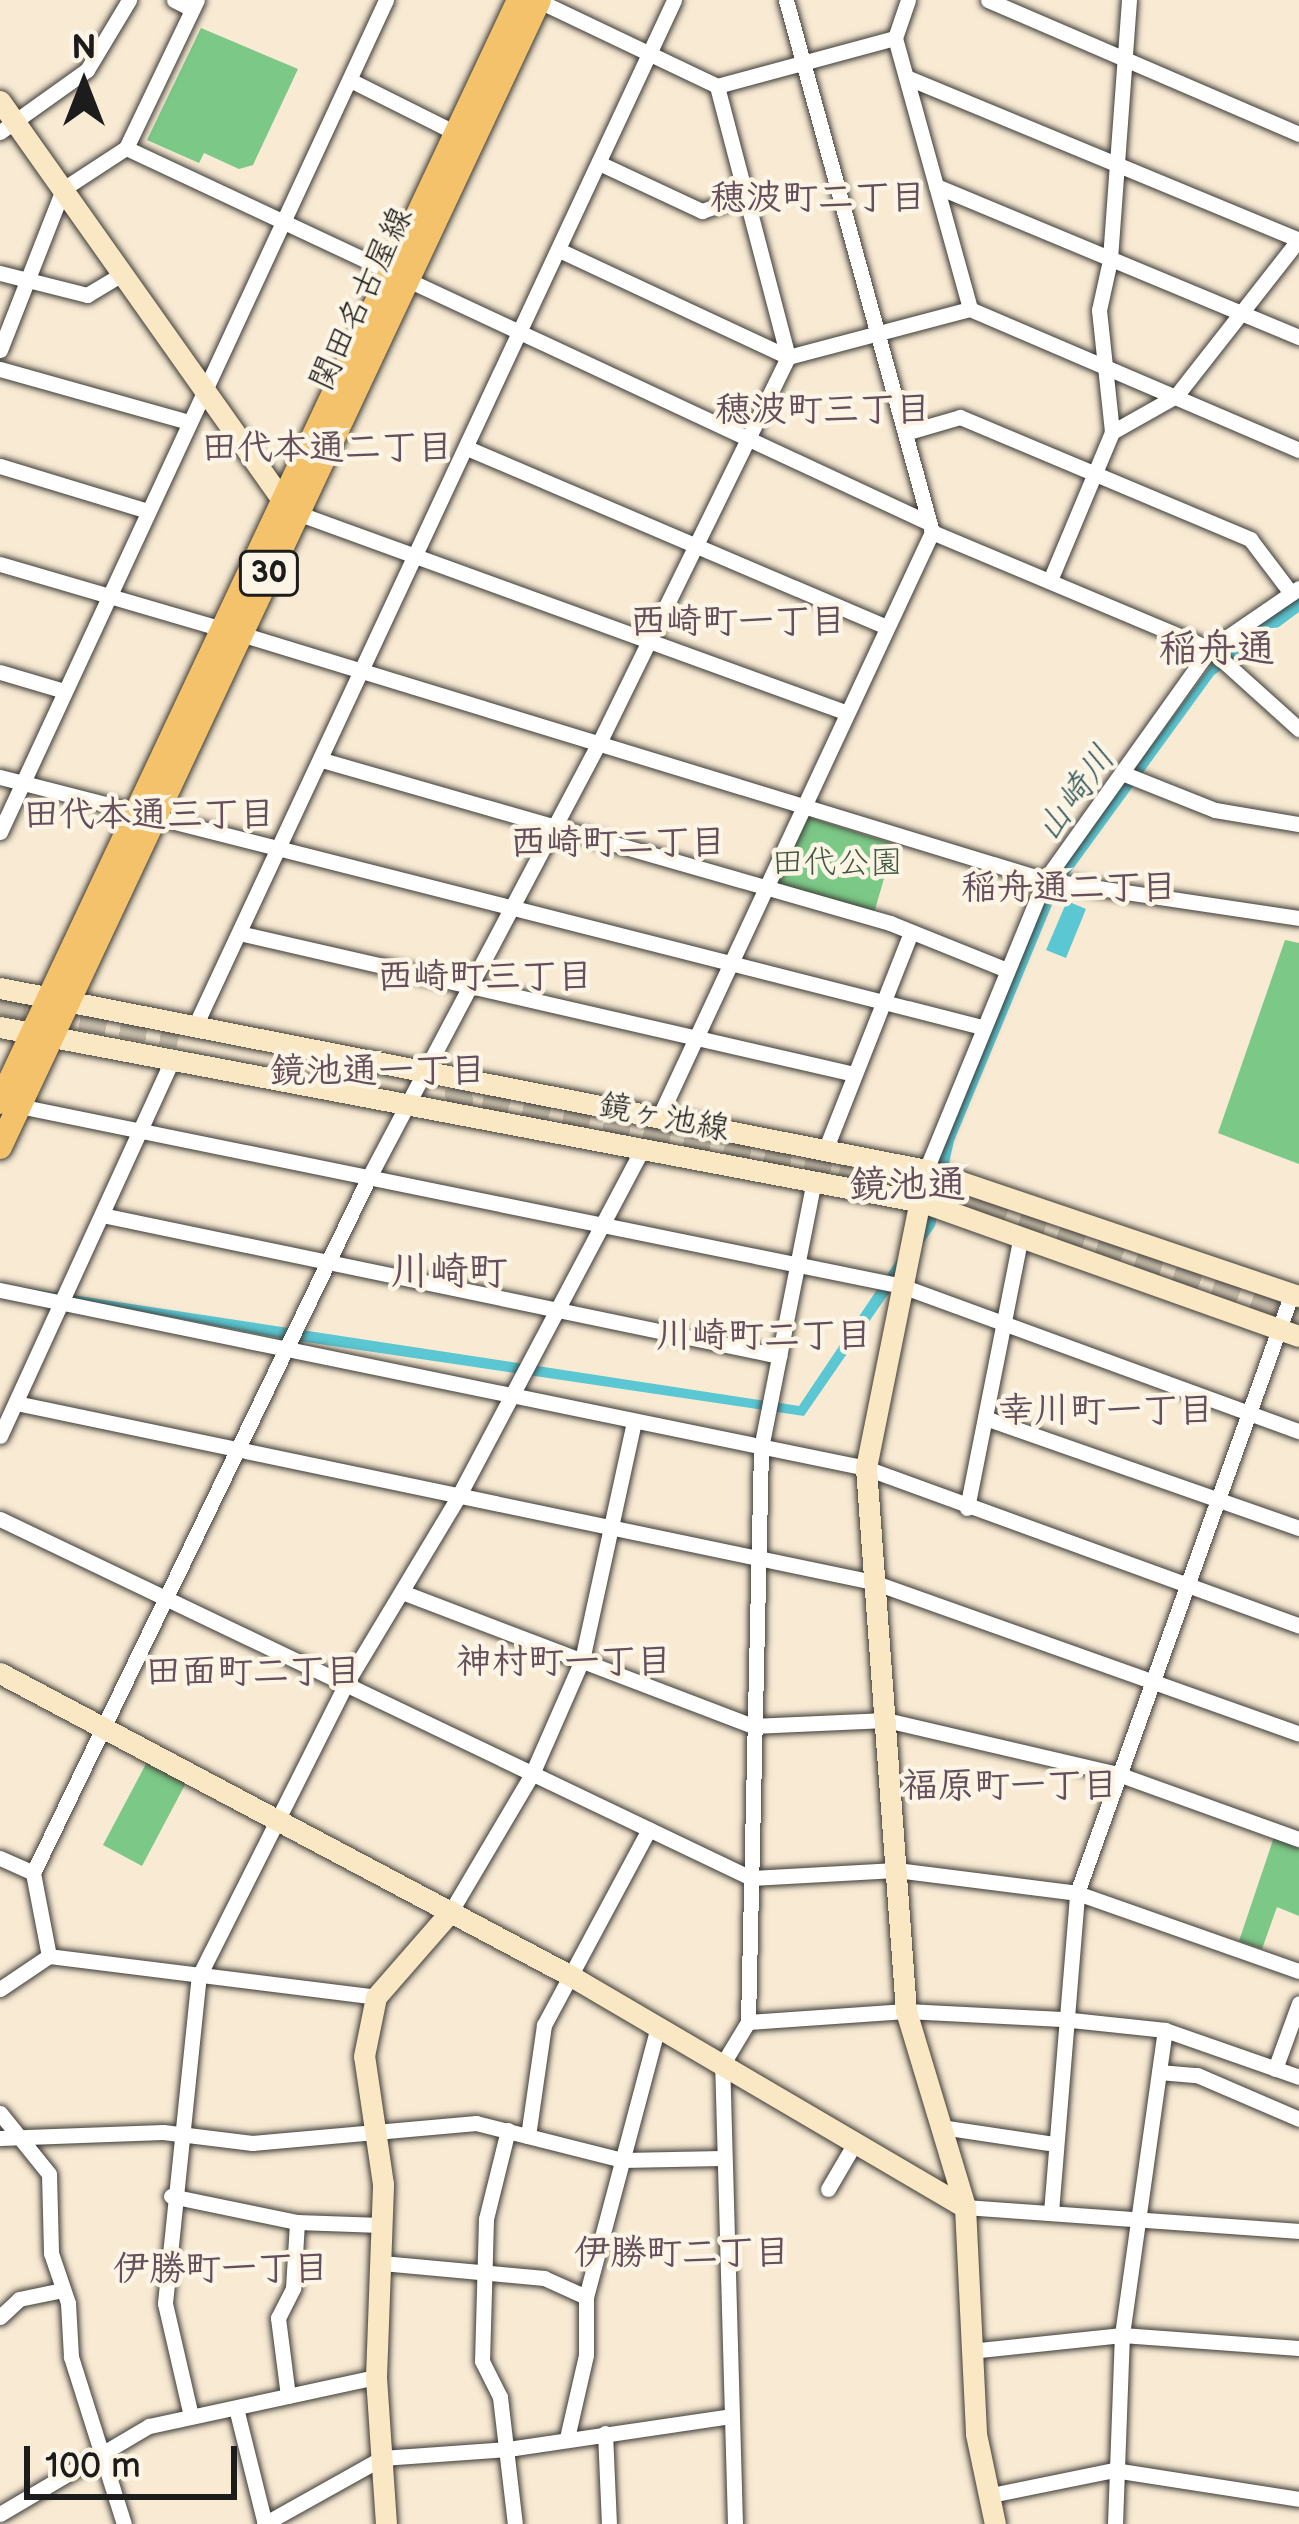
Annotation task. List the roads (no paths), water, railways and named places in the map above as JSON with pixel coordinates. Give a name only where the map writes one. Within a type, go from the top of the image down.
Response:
[{"type":"main road","name":"関田名古屋線","points":[[399,276],[456,134],[518,0]]},
{"type":"main road","name":"関田名古屋線","points":[[0,1147],[9,1104],[56,998],[399,276],[539,1]]},
{"type":"street","points":[[8,128],[87,70],[129,0]]},
{"type":"street","points":[[0,350],[63,189],[126,148],[195,4],[174,0]]},
{"type":"street","points":[[0,832],[386,0]]},
{"type":"street","points":[[195,1026],[674,0]]},
{"type":"street","points":[[662,1113],[930,527],[786,0]]},
{"type":"street","points":[[908,0],[895,38],[970,309]]},
{"type":"street","points":[[988,0],[1299,134]]},
{"type":"street","points":[[1051,578],[1112,432],[1100,365],[1099,310],[1110,260],[1130,0]]},
{"type":"street","points":[[539,1],[717,86],[895,38]]},
{"type":"street","points":[[906,77],[1299,239],[1176,396],[1112,432]]},
{"type":"street","points":[[350,80],[456,134]]},
{"type":"street","points":[[49,1956],[33,1873],[108,1730],[235,1451],[369,1177],[598,745],[788,357],[717,86]]},
{"type":"street","points":[[0,101],[8,128],[63,189],[289,510],[845,712]]},
{"type":"street","points":[[126,148],[284,225],[522,329],[930,527],[1210,649],[1299,729]]},
{"type":"street","points":[[599,163],[702,211],[745,196]]},
{"type":"street","points":[[936,186],[1299,337]]},
{"type":"street","points":[[559,250],[788,357],[879,337],[970,309],[1299,450]]},
{"type":"street","points":[[0,273],[87,295],[122,274]]},
{"type":"street","points":[[0,369],[189,422]]},
{"type":"street","points":[[904,433],[960,417],[1250,538],[1295,591],[1210,649],[1046,880],[926,1170],[866,1468],[906,2011],[965,2207],[970,2350],[995,2524]]},
{"type":"street","points":[[467,448],[885,626]]},
{"type":"street","points":[[0,466],[148,511]]},
{"type":"street","points":[[0,564],[1046,880],[1299,918]]},
{"type":"street","points":[[0,672],[64,691]]},
{"type":"street","points":[[322,760],[911,932],[1007,970]]},
{"type":"street","points":[[1123,773],[1215,810],[1299,824]]},
{"type":"street","points":[[0,777],[982,1027]]},
{"type":"street","points":[[826,1148],[911,932]]},
{"type":"street","points":[[239,933],[854,1074]]},
{"type":"street","name":"鏡ヶ池線","points":[[0,988],[662,1113],[926,1170],[1295,1294]]},
{"type":"street","name":"鏡ヶ池線","points":[[0,1027],[922,1202],[1289,1333]]},
{"type":"street","points":[[0,1436],[172,1059]]},
{"type":"street","points":[[9,1104],[902,1286],[1299,1431]]},
{"type":"street","points":[[191,2416],[165,2303],[171,2196],[199,1976],[347,1682],[458,1497],[643,1147]]},
{"type":"street","points":[[735,2524],[722,2065],[748,2022],[761,1448],[814,1181]]},
{"type":"street","points":[[102,1216],[779,1356]]},
{"type":"street","points":[[968,1508],[1021,1236]]},
{"type":"street","points":[[0,1290],[866,1468],[1299,1626]]},
{"type":"street","points":[[1051,2212],[1062,2020],[1077,1893],[1248,1413],[1289,1333],[1295,1294]]},
{"type":"street","points":[[16,1403],[873,1582],[1299,1734]]},
{"type":"street","points":[[985,1418],[1299,1528]]},
{"type":"street","points":[[386,2524],[376,2377],[383,2185],[364,2056],[376,1997],[451,1911],[532,1774],[582,1660],[634,1422]]},
{"type":"street","points":[[0,1519],[751,1877],[896,1870],[1077,1893],[1299,1971]]},
{"type":"street","points":[[402,1592],[752,1726],[886,1720],[1118,1774],[1299,1839]]},
{"type":"street","points":[[0,1673],[572,1976],[965,2207],[1299,2231]]},
{"type":"street","points":[[528,2136],[544,2025],[649,1829]]},
{"type":"street","points":[[0,1858],[33,1873]]},
{"type":"street","points":[[0,1989],[49,1956],[376,1997]]},
{"type":"street","points":[[1275,2068],[1299,2002]]},
{"type":"street","points":[[748,2022],[906,2011],[1166,2030],[1299,2077]]},
{"type":"street","points":[[567,2438],[586,2355],[586,2296],[658,2026]]},
{"type":"street","points":[[1115,2524],[1122,2335],[1166,2030]]},
{"type":"street","points":[[1160,2072],[1197,2075],[1299,2120]]},
{"type":"street","points":[[0,2113],[52,2182],[51,2253],[63,2290],[71,2357],[124,2524]]},
{"type":"street","points":[[0,2138],[181,2132],[252,2143],[476,2123],[622,2160],[722,2158]]},
{"type":"street","points":[[941,2127],[1055,2144]]},
{"type":"street","points":[[508,2130],[486,2219],[482,2361],[500,2397],[514,2524]]},
{"type":"street","points":[[828,2189],[855,2143]]},
{"type":"street","points":[[171,2196],[297,2222],[380,2225]]},
{"type":"street","points":[[288,2396],[278,2318],[293,2288],[297,2222]]},
{"type":"street","points":[[382,2264],[544,2278],[586,2296]]},
{"type":"street","points":[[0,2317],[19,2299],[63,2290]]},
{"type":"street","points":[[970,2350],[1122,2335],[1299,2348]]},
{"type":"street","points":[[0,2514],[149,2426],[376,2377]]},
{"type":"street","points":[[236,2408],[265,2524],[382,2458],[508,2449],[731,2416]]},
{"type":"street","points":[[605,2433],[609,2524]]},
{"type":"street","points":[[991,2495],[1114,2470],[1299,2499]]},
{"type":"water","name":"山崎川","points":[[1299,595],[1299,612],[1214,675],[1059,888],[954,1141],[935,1226],[804,1416],[279,1338],[0,1284],[799,1406],[923,1221],[944,1137],[1047,887],[1226,645]]},
{"type":"water","points":[[1067,901],[1086,909],[1066,958],[1046,950]]},
{"type":"tunnel","points":[[0,1001],[179,1034]]},
{"type":"tunnel","points":[[446,1103],[483,1099],[855,1178]]},
{"type":"tunnel","points":[[841,1163],[1001,1206]]},
{"type":"tunnel","points":[[980,1208],[1299,1319]]},
{"type":"district","name":"穂波町二丁目","points":[[818,199]]},
{"type":"district","name":"穂波町三丁目","points":[[823,411]]},
{"type":"district","name":"田代本通二丁目","points":[[327,449]]},
{"type":"district","name":"西崎町一丁目","points":[[738,623]]},
{"type":"district","name":"稲舟通","points":[[1217,650]]},
{"type":"district","name":"田代本通三丁目","points":[[149,816]]},
{"type":"district","name":"西崎町二丁目","points":[[618,844]]},
{"type":"district","name":"稲舟通二丁目","points":[[1069,889]]},
{"type":"district","name":"西崎町三丁目","points":[[485,978]]},
{"type":"district","name":"鏡池通一丁目","points":[[378,1072]]},
{"type":"district","name":"鏡池通","points":[[908,1186]]},
{"type":"district","name":"川崎町","points":[[449,1273]]},
{"type":"district","name":"川崎町二丁目","points":[[764,1337]]},
{"type":"district","name":"幸川町一丁目","points":[[1106,1412]]},
{"type":"district","name":"神村町一丁目","points":[[564,1663]]},
{"type":"district","name":"田面町二丁目","points":[[253,1673]]},
{"type":"district","name":"福原町一丁目","points":[[1010,1787]]},
{"type":"district","name":"伊勝町二丁目","points":[[682,2254]]},
{"type":"district","name":"伊勝町一丁目","points":[[221,2270]]},
{"type":"park label","name":"田代公園","points":[[837,864]]}]
